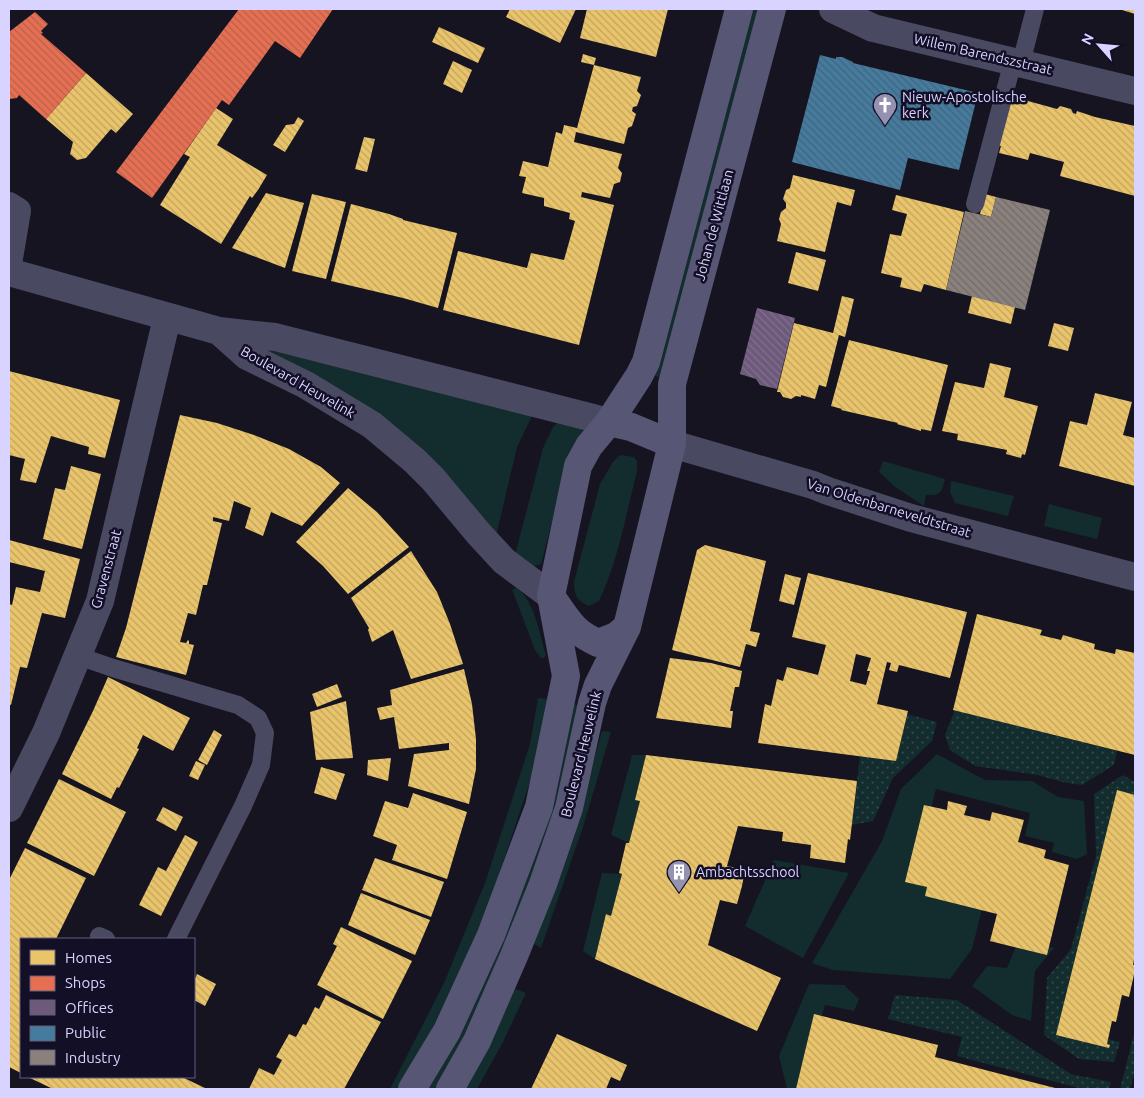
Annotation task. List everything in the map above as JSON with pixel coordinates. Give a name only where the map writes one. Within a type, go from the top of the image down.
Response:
[{"type":"main road","points":[[609,422],[646,362],[739,9]]},
{"type":"main road","name":"Johan de Wittlaan","points":[[672,444],[672,384],[772,9]]},
{"type":"main road","name":"Boulevard Heuvelink","points":[[412,1089],[447,1030],[491,935],[539,807],[566,676],[551,596],[578,466],[590,446],[609,422],[631,427],[672,444],[627,626],[598,685],[592,703],[569,808],[543,884],[477,1041],[450,1089]]},
{"type":"main road","points":[[551,596],[575,630],[583,637],[598,643],[616,636],[627,626]]},
{"type":"street","name":"Willem Barendszstraat","points":[[833,9],[873,28],[1135,91]]},
{"type":"street","points":[[9,206],[17,211],[9,258]]},
{"type":"street","name":"Boulevard Heuvelink","points":[[9,272],[220,331],[275,337],[609,422]]},
{"type":"street","name":"Gravenstraat","points":[[9,808],[46,733],[100,601],[168,318]]},
{"type":"street","name":"Boulevard Heuvelink","points":[[220,331],[247,356],[306,385],[372,425],[433,479],[504,561],[551,596]]},
{"type":"street","name":"Van Oldenbarneveldtstraat","points":[[672,444],[796,479],[911,518],[1135,577]]},
{"type":"lane","points":[[975,204],[1017,62],[1035,9]]},
{"type":"lane","points":[[78,656],[238,705],[258,718],[265,733],[261,765],[244,806],[177,938]]},
{"type":"green space","points":[[748,9],[761,9],[662,378],[649,374]]},
{"type":"green space","points":[[256,347],[533,414],[517,447],[496,536]]},
{"type":"green space","points":[[559,420],[586,428],[574,445],[568,462],[541,564],[531,567],[515,555],[543,448],[552,429]]},
{"type":"green space","points":[[620,455],[634,457],[637,461],[637,471],[621,538],[606,586],[599,601],[589,606],[577,597],[574,582],[600,484],[613,462]]},
{"type":"green space","points":[[883,461],[945,479],[942,490],[935,495],[926,495],[924,506],[894,486],[879,472]]},
{"type":"green space","points":[[951,481],[1014,496],[1008,516],[955,503],[950,492]]},
{"type":"green space","points":[[1049,504],[1102,518],[1097,539],[1044,526]]},
{"type":"green space","points":[[516,588],[522,593],[532,609],[546,655],[544,658],[541,658],[535,650],[512,590]]},
{"type":"green space","points":[[538,698],[548,699],[532,776],[488,907],[433,1036],[401,1089],[390,1089],[444,983],[485,883],[530,744]]},
{"type":"green space","points":[[573,704],[583,708],[550,835],[509,948],[438,1089],[426,1089]]},
{"type":"green space","points":[[955,710],[1117,751],[1114,765],[1082,785],[1062,782],[1038,775],[975,766],[950,750],[945,735]]},
{"type":"green space","points":[[907,714],[937,722],[932,741],[893,778],[873,821],[852,825],[860,756],[896,761]]},
{"type":"green space","points":[[602,731],[611,732],[584,824],[541,948],[534,944],[575,828]]},
{"type":"green space","points":[[937,754],[985,780],[1032,781],[1058,797],[1084,801],[1087,854],[1077,859],[1052,852],[1054,843],[1025,836],[1030,813],[936,789],[913,883],[984,902],[972,949],[950,979],[833,970],[812,963],[882,841],[901,789]]},
{"type":"green space","points":[[632,755],[646,755],[635,800],[640,801],[629,843],[611,835]]},
{"type":"green space","points":[[1123,775],[1135,782],[1135,798],[1118,794],[1106,1047],[1108,1039],[1120,1042],[1114,1062],[1079,1059],[1044,1035],[1047,978],[1071,949],[1096,856],[1094,794]]},
{"type":"green space","points":[[774,860],[849,873],[803,958],[745,926]]},
{"type":"green space","points":[[602,873],[622,874],[611,916],[607,914],[595,959],[583,951]]},
{"type":"green space","points":[[1019,939],[1054,948],[1035,971],[1031,1021],[1012,1015],[972,986],[987,966],[1007,968]]},
{"type":"green space","points":[[809,984],[844,985],[859,999],[854,1011],[825,1005],[801,1089],[787,1089],[779,1056]]},
{"type":"green space","points":[[513,988],[526,993],[502,1044],[477,1089],[462,1089]]},
{"type":"green space","points":[[895,995],[957,1000],[1071,1074],[1111,1082],[1109,1089],[1083,1089],[957,1056],[962,1037],[888,1019]]},
{"type":"green space","points":[[1135,1030],[1135,1070],[1130,1089],[1120,1089]]},
{"type":"building: Homes","points":[[510,9],[576,9],[560,43],[506,17]]},
{"type":"building: Homes","points":[[587,9],[668,9],[656,57],[580,38]]},
{"type":"building: Homes","points":[[1119,9],[1135,9],[1135,14]]},
{"type":"building: Homes","points":[[439,27],[485,48],[478,63],[432,42]]},
{"type":"building: Homes","points":[[583,54],[596,58],[594,65],[581,62]]},
{"type":"building: Homes","points":[[453,61],[472,70],[462,93],[443,84]]},
{"type":"building: Homes","points":[[594,65],[641,77],[637,91],[641,95],[637,106],[633,107],[632,111],[636,114],[632,126],[628,128],[624,144],[576,132],[574,142],[622,154],[618,168],[622,173],[620,182],[614,184],[610,198],[582,192],[581,197],[614,205],[579,345],[443,310],[458,251],[527,268],[531,253],[564,260],[575,221],[569,219],[570,213],[544,206],[544,198],[522,193],[526,177],[519,176],[523,161],[548,167],[556,132],[562,134],[564,125],[577,128]]},
{"type":"building: Homes","points":[[86,73],[133,114],[116,133],[111,129],[86,158],[77,160],[70,154],[73,142],[46,119]]},
{"type":"building: Homes","points":[[1016,95],[1026,97],[1028,101],[1057,109],[1060,106],[1071,109],[1076,114],[1077,111],[1135,126],[1135,196],[1060,176],[1064,162],[1030,153],[1028,160],[999,153],[1001,146],[998,146],[1010,97],[1013,98]]},
{"type":"building: Homes","points":[[216,108],[233,119],[217,145],[267,175],[252,198],[250,196],[221,244],[160,205],[190,157],[184,154]]},
{"type":"building: Homes","points":[[298,117],[304,121],[285,152],[273,145],[286,125],[294,124]]},
{"type":"building: Homes","points":[[364,137],[375,139],[367,172],[355,169]]},
{"type":"building: Homes","points":[[793,175],[855,190],[851,206],[837,202],[825,252],[777,241],[781,224],[779,219],[781,212],[786,208],[786,203],[783,199],[786,190],[790,188]]},
{"type":"building: Homes","points":[[266,193],[304,203],[285,268],[232,248]]},
{"type":"building: Homes","points":[[312,194],[346,202],[326,279],[292,271]]},
{"type":"building: Homes","points":[[985,194],[996,197],[991,217],[980,214]]},
{"type":"building: Homes","points":[[896,195],[964,212],[946,290],[924,284],[921,292],[900,287],[902,278],[881,273],[890,234],[901,236],[907,214],[892,210]]},
{"type":"building: Homes","points":[[351,204],[389,214],[403,220],[457,233],[438,308],[331,281]]},
{"type":"building: Homes","points":[[796,252],[826,260],[818,291],[788,283]]},
{"type":"building: Homes","points":[[842,296],[854,299],[845,337],[839,335],[826,387],[819,385],[815,399],[801,395],[801,397],[796,396],[791,399],[783,397],[780,392],[777,392],[794,323],[833,333]]},
{"type":"building: Homes","points":[[972,296],[1015,307],[1011,324],[968,313]]},
{"type":"building: Homes","points":[[1054,323],[1074,328],[1068,351],[1048,346]]},
{"type":"building: Homes","points":[[849,340],[948,365],[931,431],[921,429],[921,431],[898,423],[831,406]]},
{"type":"building: Homes","points":[[990,363],[1011,368],[1004,397],[1038,406],[1025,455],[1022,454],[1021,458],[1006,454],[1007,450],[957,440],[958,434],[942,431],[955,382],[984,388]]},
{"type":"building: Homes","points":[[9,371],[120,400],[105,458],[88,454],[89,447],[51,436],[36,483],[20,480],[25,459],[9,455]]},
{"type":"building: Homes","points":[[1095,393],[1132,402],[1123,435],[1135,438],[1135,486],[1059,466],[1070,421],[1087,425]]},
{"type":"building: Homes","points":[[180,415],[217,423],[289,449],[321,467],[340,483],[302,526],[271,512],[263,536],[245,528],[251,508],[234,501],[229,521],[213,517],[213,521],[222,523],[207,585],[203,585],[196,615],[188,613],[180,642],[186,643],[188,640],[189,644],[194,645],[186,675],[116,657],[126,628]]},
{"type":"building: Homes","points":[[71,466],[101,474],[82,549],[43,539],[55,488],[65,490]]},
{"type":"building: Homes","points":[[348,488],[377,512],[409,547],[348,594],[323,566],[296,542]]},
{"type":"building: Homes","points":[[9,540],[80,559],[65,618],[42,613],[27,668],[20,667],[11,705],[9,704],[9,604],[12,605],[16,587],[40,592],[45,571],[9,562]]},
{"type":"building: Homes","points":[[705,545],[766,561],[750,631],[760,633],[756,647],[746,644],[740,667],[672,650],[697,550]]},
{"type":"building: Homes","points":[[411,551],[437,592],[463,664],[411,679],[393,630],[372,642],[369,628],[351,598]]},
{"type":"building: Homes","points":[[808,573],[967,612],[950,678],[899,665],[897,672],[889,670],[891,663],[887,662],[877,704],[908,711],[896,761],[758,743],[765,704],[771,706],[777,679],[783,681],[787,667],[818,675],[826,645],[792,637]],"holes":[[[856,654],[871,658],[867,671],[870,671],[866,685],[850,681]]]},
{"type":"building: Homes","points":[[785,574],[801,578],[794,605],[779,601]]},
{"type":"building: Homes","points":[[977,614],[1042,630],[1040,635],[1061,640],[1063,635],[1095,644],[1094,649],[1115,654],[1116,649],[1135,653],[1135,755],[953,710]]},
{"type":"building: Homes","points":[[670,658],[711,663],[742,671],[739,687],[735,687],[730,711],[733,711],[731,728],[656,718]]},
{"type":"building: Homes","points":[[464,669],[472,704],[476,739],[476,769],[469,804],[408,786],[414,754],[449,750],[449,743],[399,749],[394,717],[380,720],[377,708],[392,705],[390,690]]},
{"type":"building: Homes","points":[[108,677],[190,718],[173,751],[143,735],[137,748],[139,749],[119,788],[117,787],[111,799],[62,774]]},
{"type":"building: Homes","points":[[337,684],[342,697],[317,707],[312,694]]},
{"type":"building: Homes","points":[[346,701],[353,758],[316,760],[310,712]]},
{"type":"building: Homes","points":[[214,730],[222,735],[207,765],[198,760]]},
{"type":"building: Homes","name":"Ambachtsschool","points":[[646,755],[857,781],[850,840],[848,839],[845,863],[810,858],[811,845],[782,841],[783,832],[738,826],[727,866],[745,870],[742,886],[737,904],[720,900],[708,945],[781,978],[757,1031],[595,959],[606,914],[611,916],[622,874],[619,873],[626,843],[629,843],[640,801],[635,800]]},
{"type":"building: Homes","points":[[391,758],[388,781],[367,775],[368,760]]},
{"type":"building: Homes","points":[[196,761],[205,765],[198,780],[189,776]]},
{"type":"building: Homes","points":[[321,767],[345,774],[336,800],[314,793]]},
{"type":"building: Homes","points":[[59,779],[126,812],[94,876],[27,843]]},
{"type":"building: Homes","points":[[1117,790],[1135,795],[1135,955],[1133,965],[1135,965],[1135,970],[1129,997],[1122,995],[1116,1022],[1112,1021],[1107,1044],[1110,1045],[1109,1048],[1056,1035]]},
{"type":"building: Homes","points":[[413,793],[467,812],[447,879],[392,860],[397,845],[373,836],[385,801],[408,808]]},
{"type":"building: Homes","points":[[948,801],[967,806],[964,815],[990,821],[992,812],[1024,820],[1018,842],[1046,850],[1044,858],[1069,865],[1047,955],[990,941],[997,914],[925,896],[927,887],[905,882],[924,805],[947,810]]},
{"type":"building: Homes","points":[[163,807],[183,817],[176,831],[156,820]]},
{"type":"building: Homes","points":[[185,835],[198,842],[161,916],[139,905],[158,867],[166,871]]},
{"type":"building: Homes","points":[[25,848],[86,878],[56,938],[20,938],[20,1072],[9,1067],[9,880]]},
{"type":"building: Homes","points":[[375,858],[444,882],[431,917],[362,890]]},
{"type":"building: Homes","points":[[361,893],[430,920],[415,955],[348,925]]},
{"type":"building: Homes","points":[[341,927],[412,961],[383,1019],[317,985],[337,946],[333,944]]},
{"type":"building: Homes","points":[[197,974],[216,984],[205,1006],[195,1001],[195,979]]},
{"type":"building: Homes","points":[[326,995],[381,1022],[344,1089],[249,1089],[259,1068],[274,1075],[282,1060],[276,1057],[289,1034],[296,1037],[303,1024],[306,1025],[315,1007],[319,1009]]},
{"type":"building: Homes","points":[[814,1014],[938,1045],[935,1057],[1059,1089],[796,1089]]},
{"type":"building: Homes","points":[[557,1034],[627,1065],[620,1081],[611,1077],[606,1089],[531,1089]]},
{"type":"building: Homes","points":[[30,1078],[184,1078],[207,1089],[53,1089]]},
{"type":"building: Shops","points":[[239,9],[333,9],[300,58],[275,41],[229,105],[222,100],[152,198],[116,172]]},
{"type":"building: Shops","points":[[35,12],[48,24],[41,31],[43,33],[41,34],[86,73],[46,119],[19,95],[17,98],[9,99],[9,32]]},
{"type":"building: Offices","points":[[757,308],[795,318],[777,389],[760,385],[756,379],[740,374]]},
{"type":"building: Public","name":"Nieuw-Apostolische kerk","points":[[820,55],[836,59],[836,57],[842,57],[853,63],[978,93],[959,170],[908,158],[900,190],[792,162]]},
{"type":"building: Industry","points":[[996,197],[1050,210],[1025,310],[946,290],[965,211],[991,217]]},
{"type":"place","name":"Nieuw-Apostolische kerk","points":[[885,126]]},
{"type":"place","name":"Ambachtsschool","points":[[679,893]]}]
